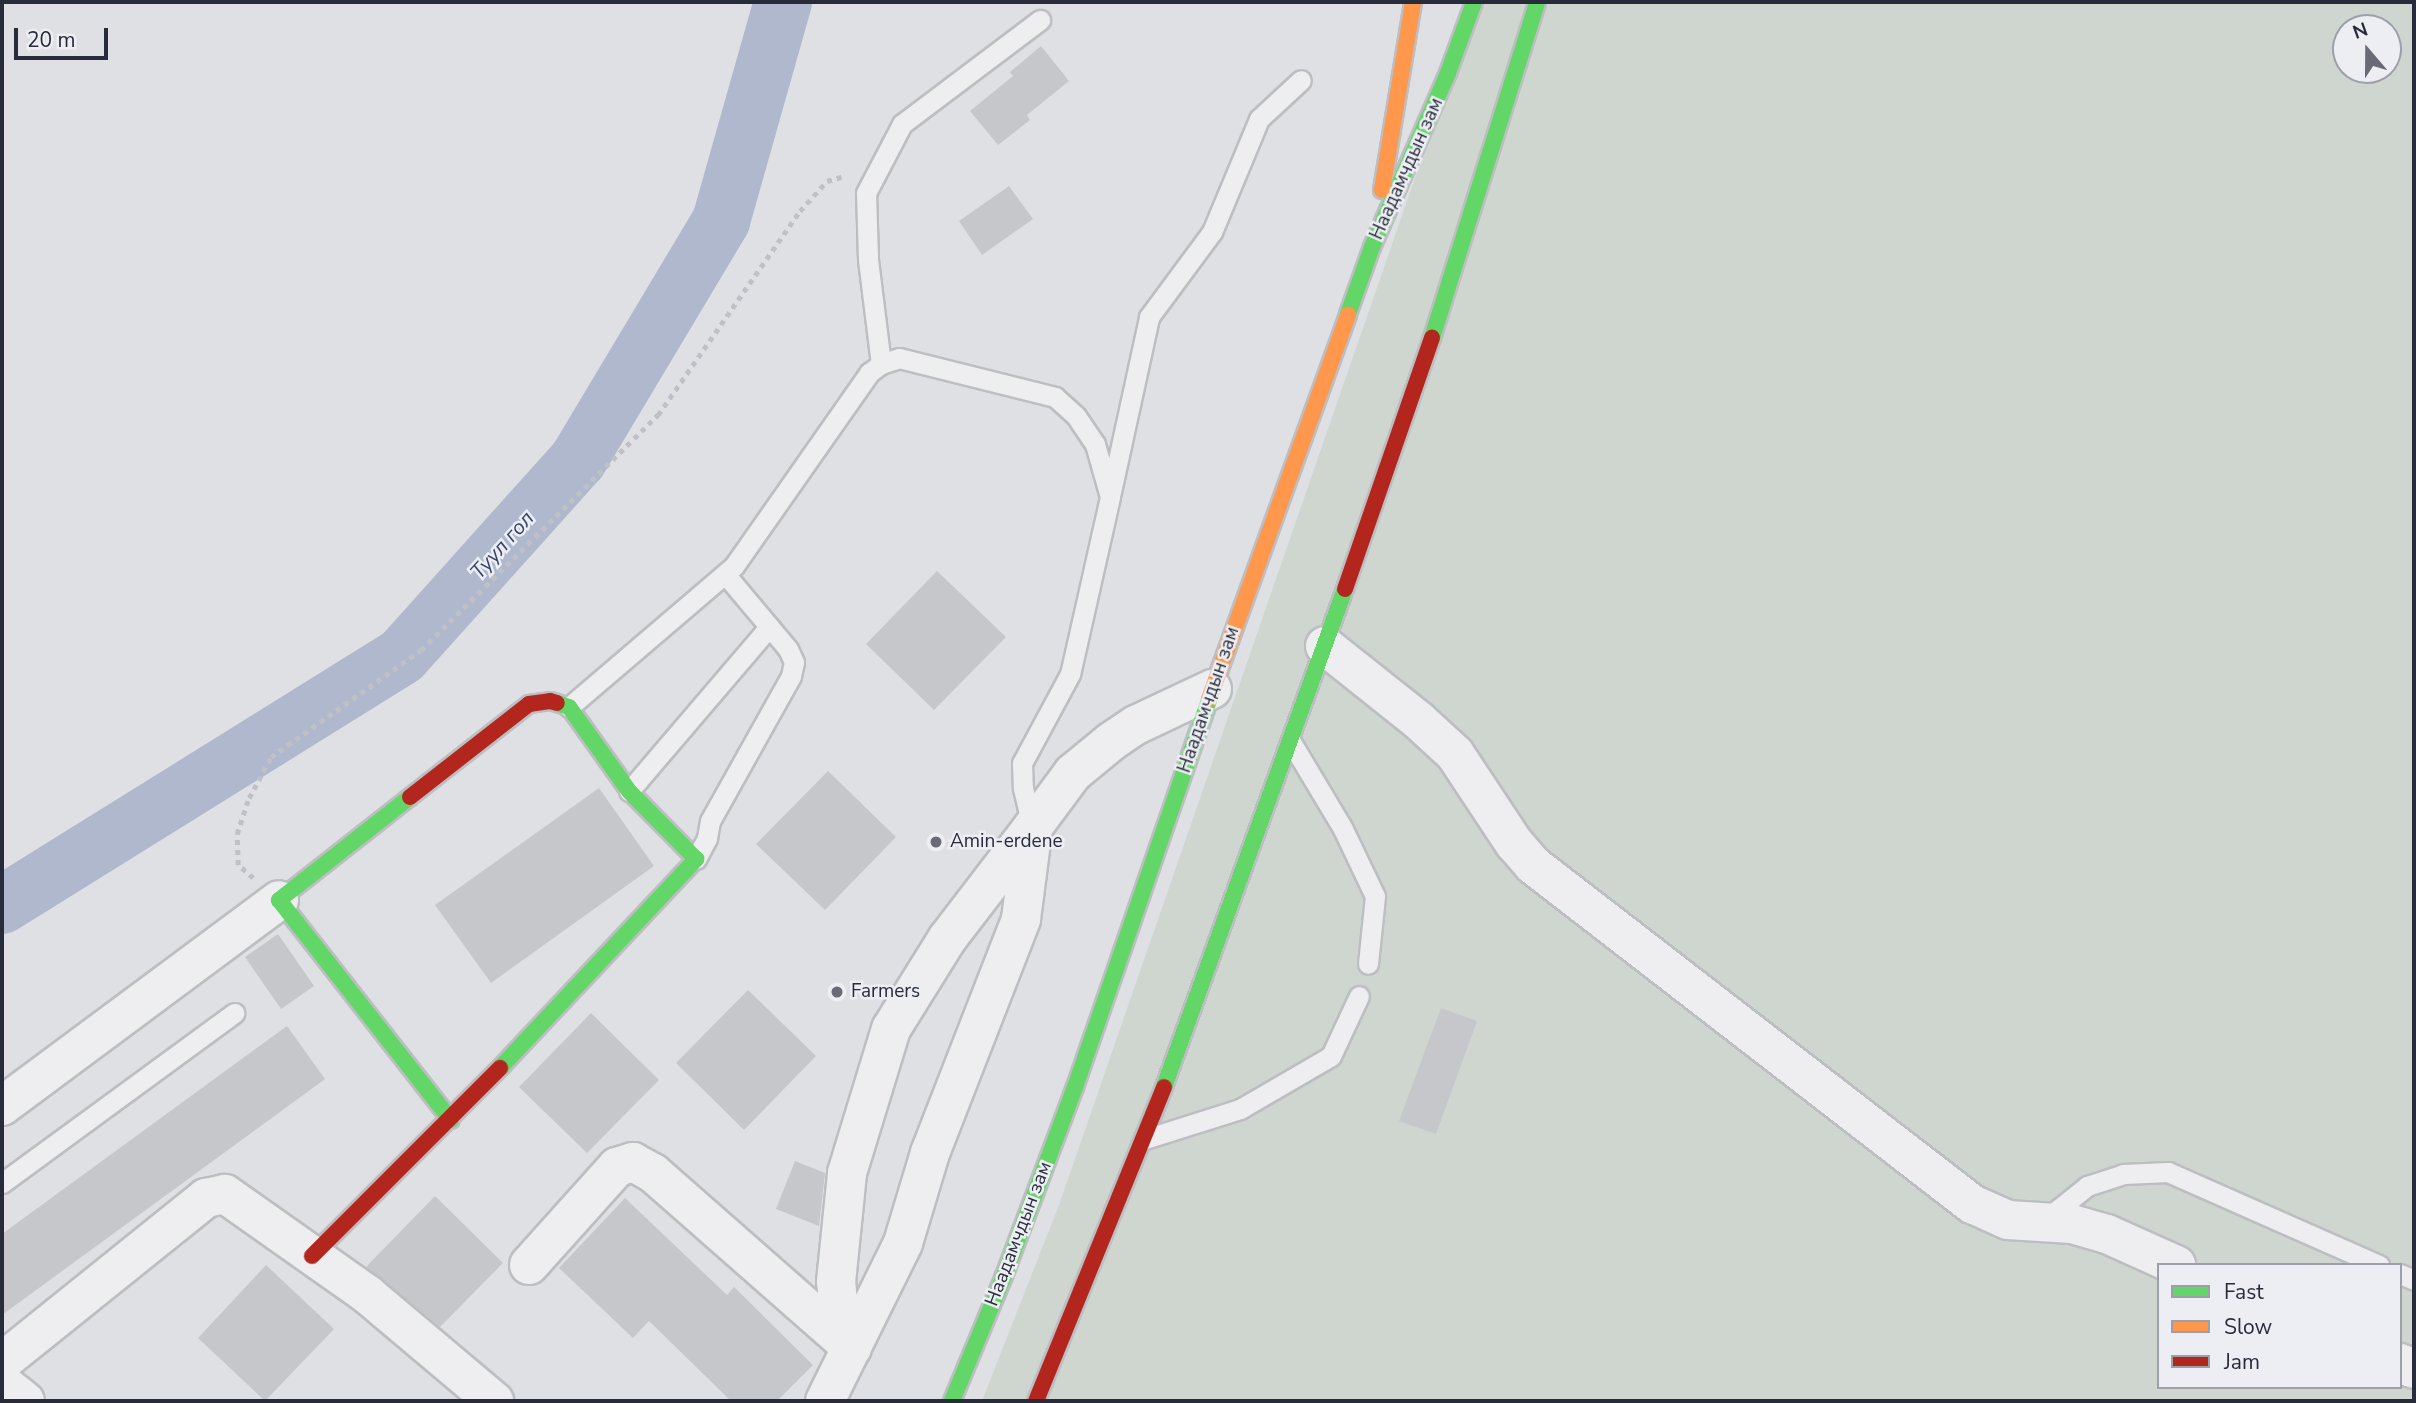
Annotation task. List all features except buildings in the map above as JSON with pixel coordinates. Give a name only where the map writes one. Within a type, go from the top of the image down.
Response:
[{"type":"main road","points":[[1372,247],[1413,2]]},
{"type":"main road","name":"Наадамчдын зам","points":[[952,1401],[1004,1276],[1075,1087],[1212,689],[1372,247],[1448,73],[1474,2]]},
{"type":"main road","points":[[1036,1401],[1145,1139],[1325,646],[1457,266],[1538,2]]},
{"type":"main road","points":[[312,1256],[452,1120],[696,859],[629,790],[569,706],[550,701],[529,704],[279,900],[452,1120]]},
{"type":"street","points":[[1325,646],[1418,720],[1455,754],[1514,843],[1533,865],[1972,1204],[2008,1220],[2044,1220],[2108,1234],[2172,1263]]},
{"type":"street","points":[[852,1348],[839,1314],[836,1282],[847,1173],[891,1029],[947,939],[1073,773],[1136,725],[1212,689]]},
{"type":"street","points":[[825,1401],[904,1243],[930,1153],[1021,919],[1032,827]]},
{"type":"street","points":[[2,1106],[279,900]]},
{"type":"street","points":[[529,1265],[617,1167],[633,1162],[653,1174],[852,1348]]},
{"type":"street","points":[[2,1362],[206,1198],[225,1194],[368,1295],[494,1401]]},
{"type":"street","points":[[2,1383],[25,1401]]},
{"type":"lane","points":[[881,364],[868,259],[866,192],[902,124],[1040,20]]},
{"type":"lane","points":[[1032,827],[1023,788],[1022,763],[1070,674],[1149,317],[1212,232],[1259,119],[1301,80]]},
{"type":"lane","points":[[569,706],[725,574],[869,373],[881,364],[899,358],[1055,397],[1076,416],[1095,444],[1111,496]]},
{"type":"lane","points":[[696,859],[707,838],[710,821],[791,676],[794,662],[788,649],[725,574]]},
{"type":"lane","points":[[629,790],[769,627]]},
{"type":"lane","points":[[1290,741],[1343,829],[1375,896],[1368,964]]},
{"type":"lane","points":[[1145,1139],[1240,1109],[1331,1056],[1359,996]]},
{"type":"lane","points":[[2,1183],[234,1013]]},
{"type":"lane","points":[[2044,1220],[2087,1186],[2123,1174],[2168,1172],[2374,1263]]},
{"type":"path","points":[[279,900],[238,865],[237,834],[249,798],[271,757],[421,650],[658,415],[800,211],[827,181],[880,166]]},
{"type":"shaded area","points":[[1476,2],[2414,2],[2414,1401],[982,1401],[1059,1205]]},
{"type":"waterway","name":"Туул гол","points":[[2,905],[402,656],[578,460],[721,221],[783,2]]},
{"type":"traffic: fast","points":[[1348,314],[1372,247],[1448,73],[1474,2]]},
{"type":"traffic: fast","points":[[1432,338],[1537,2]]},
{"type":"traffic: fast","points":[[1164,1087],[1345,589]]},
{"type":"traffic: fast","points":[[952,1401],[1004,1276],[1075,1087],[1209,699]]},
{"type":"traffic: fast","points":[[500,1068],[696,859],[629,791],[569,707],[557,703]]},
{"type":"traffic: fast","points":[[410,797],[279,900],[451,1120]]},
{"type":"traffic: slow","points":[[1382,190],[1413,2]]},
{"type":"traffic: slow","points":[[1209,699],[1348,314]]},
{"type":"traffic: jam","points":[[1345,589],[1432,338]]},
{"type":"traffic: jam","points":[[410,797],[529,704],[550,701],[557,703]]},
{"type":"traffic: jam","points":[[312,1256],[500,1068]]},
{"type":"traffic: jam","points":[[1036,1401],[1164,1087]]},
{"type":"place","name":"Amin-erdene","points":[[936,842]]},
{"type":"place","name":"Farmers","points":[[837,992]]}]
